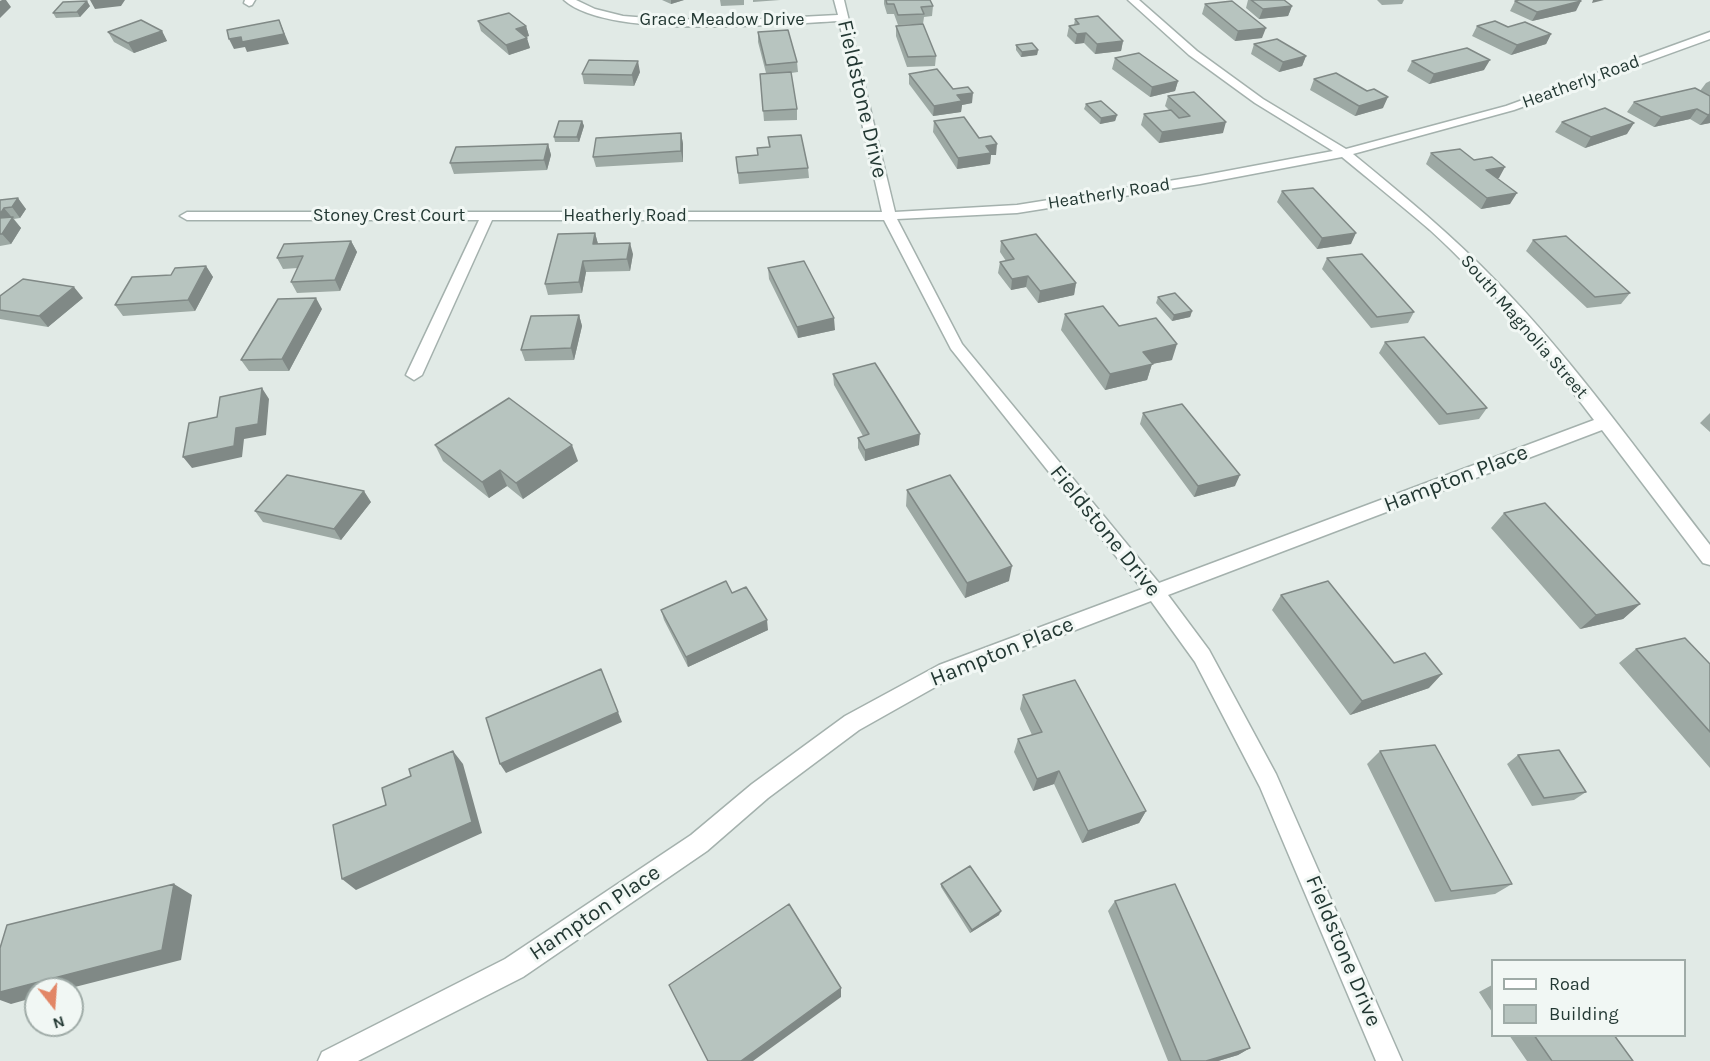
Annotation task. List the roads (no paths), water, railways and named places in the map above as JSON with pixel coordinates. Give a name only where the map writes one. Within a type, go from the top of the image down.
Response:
[{"type":"street","name":"Grace Meadow Drive","points":[[569,0],[600,15],[639,22],[683,23],[841,9]]},
{"type":"street","name":"South Magnolia Street","points":[[1133,0],[1193,52],[1240,87],[1344,153],[1435,228],[1493,286],[1549,350],[1710,558]]},
{"type":"street","name":"Fieldstone Drive","points":[[841,9],[889,216],[956,346],[1156,593],[1202,656],[1263,770],[1389,1061]]},
{"type":"street","name":"Heatherly Road","points":[[487,216],[889,216],[1017,208],[1200,180],[1344,153],[1510,108],[1710,35]]},
{"type":"street","name":"Stoney Crest Court","points":[[187,216],[487,216],[414,375]]},
{"type":"street","name":"Hampton Place","points":[[331,1061],[514,968],[699,843],[760,791],[852,723],[946,671],[1605,422]]}]
